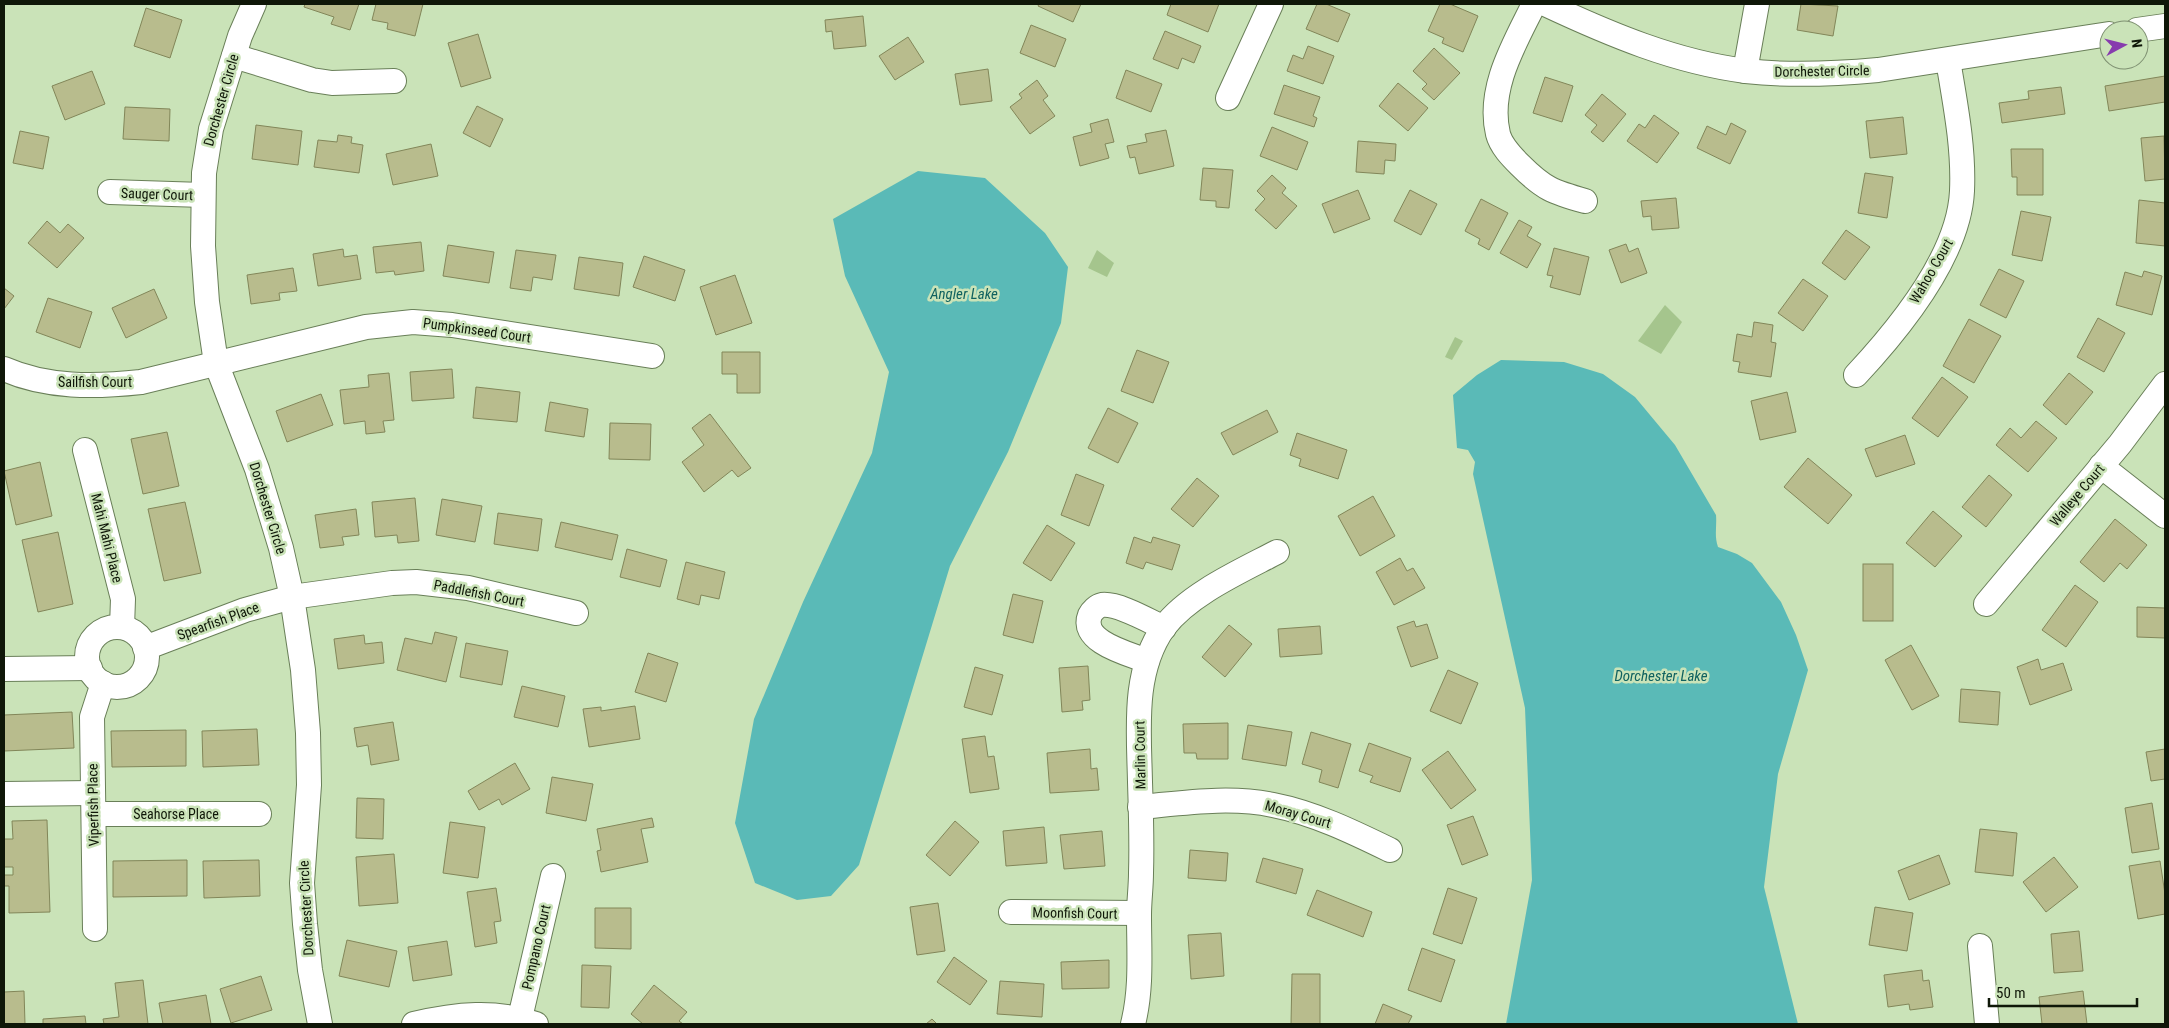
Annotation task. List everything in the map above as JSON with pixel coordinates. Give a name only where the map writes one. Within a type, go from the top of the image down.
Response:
[{"type":"street","name":"Dorchester Circle","points":[[254,4],[234,56],[211,129],[206,154],[202,246],[207,302],[216,363],[257,469],[281,548],[292,597],[303,670],[308,733],[309,786],[302,883],[310,970],[320,1024]]},
{"type":"street","points":[[1228,98],[1271,4]]},
{"type":"street","points":[[1534,4],[1506,62],[1499,86],[1498,134],[1514,159],[1542,186],[1585,201]]},
{"type":"street","name":"Dorchester Circle","points":[[1545,4],[1649,48],[1745,71],[1776,73],[1840,74],[1948,60],[2099,36]]},
{"type":"street","points":[[1745,71],[1757,4]]},
{"type":"street","points":[[2149,28],[2165,26]]},
{"type":"street","points":[[234,56],[312,80],[332,83],[394,81]]},
{"type":"street","name":"Wahoo Court","points":[[1856,376],[1898,328],[1933,273],[1953,233],[1962,192],[1961,155],[1956,104],[1948,60]]},
{"type":"street","name":"Sauger Court","points":[[110,192],[203,195]]},
{"type":"street","name":"Pumpkinseed Court","points":[[216,363],[366,327],[413,322],[452,325],[652,356]]},
{"type":"street","name":"Sailfish Court","points":[[4,369],[50,382],[112,385],[141,382],[216,363]]},
{"type":"street","name":"Walleye Court","points":[[1986,604],[2101,466],[2165,384]]},
{"type":"street","name":"Mahi Mahi Place","points":[[85,450],[123,599],[122,627]]},
{"type":"street","points":[[2101,466],[2165,516]]},
{"type":"street","name":"Marlin Court","points":[[1133,1024],[1140,980],[1139,700],[1148,661],[1164,628],[1179,611],[1194,600],[1277,552]]},
{"type":"street","name":"Paddlefish Court","points":[[292,597],[416,582],[468,588],[576,613]]},
{"type":"street","name":"Spearfish Place","points":[[145,648],[244,610],[292,597]]},
{"type":"street","points":[[1148,661],[1104,644],[1096,638],[1088,624],[1092,610],[1101,605],[1117,607],[1164,628]]},
{"type":"street","points":[[4,669],[96,676],[116,687],[134,682],[141,675],[146,664],[145,648],[136,634],[122,627],[103,631],[94,638],[89,647],[87,657],[96,676]]},
{"type":"street","name":"Viperfish Place","points":[[95,929],[92,717],[96,676]]},
{"type":"street","name":"Seahorse Place","points":[[4,794],[94,804],[259,814]]},
{"type":"street","name":"Moray Court","points":[[1140,807],[1211,801],[1253,802],[1274,805],[1334,825],[1390,850]]},
{"type":"street","name":"Pompano Court","points":[[528,1021],[553,876]]},
{"type":"street","name":"Moonfish Court","points":[[1010,912],[1139,913]]},
{"type":"street","points":[[1980,946],[1987,1024]]},
{"type":"street","points":[[414,1024],[472,1014],[501,1014],[528,1021]]},
{"type":"green space","points":[[1097,250],[1114,263],[1107,277],[1088,268]]},
{"type":"green space","points":[[1665,305],[1682,322],[1661,354],[1638,341]]},
{"type":"green space","points":[[1455,337],[1463,341],[1452,360],[1445,357]]},
{"type":"water","name":"Angler Lake","points":[[918,171],[985,178],[1045,233],[1068,267],[1061,323],[1008,452],[950,566],[859,865],[831,896],[797,900],[755,883],[735,823],[754,719],[803,602],[872,453],[889,372],[845,276],[833,219]]},
{"type":"water","name":"Dorchester Lake","points":[[1501,360],[1564,362],[1603,374],[1635,397],[1675,445],[1716,515],[1718,547],[1737,554],[1752,563],[1781,602],[1796,635],[1808,670],[1778,774],[1764,887],[1798,1024],[1506,1024],[1532,880],[1525,708],[1473,474],[1475,462],[1468,450],[1457,448],[1453,395],[1477,375]]},
{"type":"building","points":[[305,4],[359,4],[350,30],[331,24],[334,17],[304,7]]},
{"type":"building","points":[[376,4],[423,4],[415,36],[387,29],[388,23],[372,20]]},
{"type":"building","points":[[1039,4],[1081,4],[1073,22],[1038,6]]},
{"type":"building","points":[[1171,4],[1219,4],[1208,32],[1167,15]]},
{"type":"building","points":[[1317,4],[1326,4],[1350,14],[1338,42],[1306,29]]},
{"type":"building","points":[[1440,4],[1450,4],[1478,16],[1463,52],[1442,43],[1444,38],[1428,31]]},
{"type":"building","points":[[1801,4],[1838,6],[1833,36],[1797,30]]},
{"type":"building","points":[[146,8],[182,20],[170,58],[134,46]]},
{"type":"building","points":[[863,16],[866,46],[834,49],[832,31],[826,32],[825,20]]},
{"type":"building","points":[[1031,25],[1066,39],[1055,67],[1020,53]]},
{"type":"building","points":[[1165,31],[1201,46],[1194,63],[1182,58],[1178,69],[1153,59]]},
{"type":"building","points":[[478,34],[491,78],[461,87],[448,43]]},
{"type":"building","points":[[908,37],[924,62],[895,80],[879,56]]},
{"type":"building","points":[[1308,46],[1334,56],[1323,84],[1287,71],[1293,55],[1303,59]]},
{"type":"building","points":[[1434,48],[1460,73],[1434,100],[1422,89],[1427,84],[1413,71]]},
{"type":"building","points":[[988,69],[992,101],[960,105],[955,74]]},
{"type":"building","points":[[1126,70],[1162,84],[1151,112],[1116,98]]},
{"type":"building","points":[[92,71],[105,104],[65,120],[52,86]]},
{"type":"building","points":[[2165,76],[2165,102],[2109,111],[2105,86]]},
{"type":"building","points":[[1545,77],[1573,86],[1562,122],[1533,113]]},
{"type":"building","points":[[1037,80],[1048,96],[1043,100],[1055,116],[1030,134],[1010,107],[1022,98],[1019,94]]},
{"type":"building","points":[[1398,83],[1428,108],[1408,131],[1379,106]]},
{"type":"building","points":[[1284,85],[1320,97],[1313,116],[1317,118],[1314,127],[1274,114]]},
{"type":"building","points":[[2061,87],[2065,114],[2002,123],[1999,103],[2029,99],[2028,91]]},
{"type":"building","points":[[1602,94],[1626,114],[1603,142],[1591,132],[1597,125],[1585,115]]},
{"type":"building","points":[[477,106],[503,119],[490,147],[463,133]]},
{"type":"building","points":[[125,107],[170,109],[169,141],[123,139]]},
{"type":"building","points":[[1654,115],[1679,133],[1657,163],[1627,141],[1639,124],[1645,128]]},
{"type":"building","points":[[1903,117],[1907,154],[1870,158],[1866,121]]},
{"type":"building","points":[[1108,119],[1114,142],[1105,144],[1109,158],[1080,166],[1073,137],[1092,132],[1090,124]]},
{"type":"building","points":[[1731,123],[1746,131],[1730,164],[1697,148],[1707,126],[1726,135]]},
{"type":"building","points":[[256,125],[302,131],[298,165],[252,159]]},
{"type":"building","points":[[1272,127],[1308,142],[1297,170],[1260,156]]},
{"type":"building","points":[[1166,130],[1174,166],[1139,174],[1135,157],[1130,158],[1127,146],[1147,142],[1145,134]]},
{"type":"building","points":[[20,131],[49,137],[43,169],[13,163]]},
{"type":"building","points":[[338,135],[352,137],[351,143],[363,145],[359,173],[314,167],[318,140],[337,142]]},
{"type":"building","points":[[2164,136],[2165,179],[2145,181],[2141,138]]},
{"type":"building","points":[[1358,141],[1396,144],[1395,161],[1385,160],[1384,174],[1356,172]]},
{"type":"building","points":[[431,144],[438,176],[393,185],[386,154]]},
{"type":"building","points":[[2011,149],[2043,149],[2043,195],[2017,195],[2017,177],[2012,177]]},
{"type":"building","points":[[1203,168],[1233,170],[1229,208],[1216,207],[1216,201],[1200,200]]},
{"type":"building","points":[[1865,173],[1893,177],[1887,218],[1858,213]]},
{"type":"building","points":[[1272,175],[1286,188],[1282,193],[1297,206],[1276,229],[1255,210],[1265,199],[1257,191]]},
{"type":"building","points":[[1358,190],[1370,219],[1334,233],[1322,204]]},
{"type":"building","points":[[1410,190],[1437,204],[1421,235],[1394,221]]},
{"type":"building","points":[[1676,198],[1679,228],[1652,230],[1651,216],[1643,217],[1641,201]]},
{"type":"building","points":[[1481,199],[1508,213],[1489,250],[1478,244],[1480,239],[1465,231]]},
{"type":"building","points":[[2139,200],[2165,203],[2165,246],[2136,243]]},
{"type":"building","points":[[2021,211],[2051,217],[2042,261],[2012,255]]},
{"type":"building","points":[[1519,220],[1532,227],[1527,236],[1541,244],[1527,268],[1500,253]]},
{"type":"building","points":[[47,221],[60,233],[68,224],[84,238],[57,268],[28,243]]},
{"type":"building","points":[[1846,230],[1870,247],[1845,280],[1822,263]]},
{"type":"building","points":[[421,242],[424,271],[395,275],[394,271],[376,273],[373,247]]},
{"type":"building","points":[[1626,244],[1629,252],[1638,248],[1647,273],[1621,283],[1609,250]]},
{"type":"building","points":[[448,245],[494,252],[489,283],[443,276]]},
{"type":"building","points":[[1554,248],[1589,257],[1580,295],[1550,287],[1553,276],[1547,275]]},
{"type":"building","points":[[343,249],[344,257],[357,255],[361,279],[318,286],[313,254]]},
{"type":"building","points":[[516,250],[556,255],[552,280],[533,277],[531,291],[510,288]]},
{"type":"building","points":[[644,256],[685,270],[675,301],[633,287]]},
{"type":"building","points":[[579,257],[623,263],[619,296],[574,289]]},
{"type":"building","points":[[293,268],[297,291],[279,293],[280,300],[251,304],[247,275]]},
{"type":"building","points":[[1999,269],[2024,281],[2006,318],[1980,305]]},
{"type":"building","points":[[2144,271],[2162,276],[2152,315],[2116,305],[2125,272],[2142,277]]},
{"type":"building","points":[[735,275],[752,323],[716,335],[700,287]]},
{"type":"building","points":[[1803,279],[1828,296],[1803,331],[1778,313]]},
{"type":"building","points":[[4,288],[14,296],[4,309]]},
{"type":"building","points":[[154,289],[167,318],[126,338],[112,308]]},
{"type":"building","points":[[48,298],[92,312],[80,348],[36,332]]},
{"type":"building","points":[[2098,318],[2125,333],[2104,372],[2077,357]]},
{"type":"building","points":[[1969,319],[2001,336],[1974,383],[1943,366]]},
{"type":"building","points":[[1754,322],[1773,325],[1771,342],[1776,343],[1771,377],[1738,372],[1740,362],[1733,361],[1737,334],[1752,337]]},
{"type":"building","points":[[1137,350],[1169,362],[1153,403],[1121,391]]},
{"type":"building","points":[[722,352],[760,352],[760,393],[737,393],[737,374],[722,374]]},
{"type":"building","points":[[452,369],[454,398],[412,401],[410,372]]},
{"type":"building","points":[[389,373],[394,420],[383,421],[385,432],[366,434],[365,421],[344,424],[340,390],[369,387],[368,375]]},
{"type":"building","points":[[2069,373],[2093,392],[2066,425],[2043,405]]},
{"type":"building","points":[[1942,377],[1968,397],[1938,437],[1912,418]]},
{"type":"building","points":[[476,387],[520,392],[517,422],[473,418]]},
{"type":"building","points":[[1787,392],[1796,432],[1760,440],[1751,401]]},
{"type":"building","points":[[321,394],[333,425],[287,442],[276,411]]},
{"type":"building","points":[[550,402],[588,409],[584,437],[545,431]]},
{"type":"building","points":[[1108,408],[1138,423],[1118,463],[1088,448]]},
{"type":"building","points":[[1267,410],[1278,432],[1233,455],[1221,433]]},
{"type":"building","points":[[710,414],[751,468],[738,477],[732,470],[704,492],[682,462],[704,445],[692,428]]},
{"type":"building","points":[[2036,421],[2057,438],[2028,472],[1996,445],[2010,428],[2021,438]]},
{"type":"building","points":[[610,423],[651,424],[650,460],[609,459]]},
{"type":"building","points":[[167,432],[179,486],[143,494],[131,439]]},
{"type":"building","points":[[1297,433],[1347,450],[1338,479],[1299,466],[1301,459],[1290,455]]},
{"type":"building","points":[[1905,435],[1915,464],[1876,477],[1865,449]]},
{"type":"building","points":[[1808,458],[1852,495],[1828,524],[1784,487]]},
{"type":"building","points":[[40,462],[52,516],[16,525],[4,471]]},
{"type":"building","points":[[1076,474],[1104,485],[1089,526],[1061,515]]},
{"type":"building","points":[[1989,475],[2012,495],[1986,527],[1962,507]]},
{"type":"building","points":[[1197,478],[1219,496],[1193,527],[1171,509]]},
{"type":"building","points":[[1373,496],[1395,536],[1360,556],[1338,516]]},
{"type":"building","points":[[415,498],[419,541],[398,543],[397,535],[375,537],[372,502]]},
{"type":"building","points":[[442,499],[482,506],[475,542],[436,535]]},
{"type":"building","points":[[185,502],[201,573],[164,581],[148,509]]},
{"type":"building","points":[[356,509],[359,535],[342,537],[344,545],[320,548],[315,515]]},
{"type":"building","points":[[1933,511],[1962,536],[1935,567],[1906,543]]},
{"type":"building","points":[[498,513],[542,519],[538,551],[494,544]]},
{"type":"building","points":[[2115,519],[2147,545],[2127,569],[2120,563],[2104,582],[2080,562]]},
{"type":"building","points":[[561,522],[618,535],[612,560],[555,547]]},
{"type":"building","points":[[1047,525],[1075,543],[1051,581],[1023,563]]},
{"type":"building","points":[[58,532],[73,604],[38,612],[22,540]]},
{"type":"building","points":[[1134,537],[1151,543],[1153,537],[1180,545],[1172,570],[1146,562],[1143,569],[1126,563]]},
{"type":"building","points":[[627,549],[667,560],[660,587],[620,577]]},
{"type":"building","points":[[1400,558],[1407,571],[1413,568],[1425,588],[1394,605],[1376,572]]},
{"type":"building","points":[[686,562],[725,572],[719,599],[701,595],[699,605],[677,599]]},
{"type":"building","points":[[1863,564],[1893,564],[1893,621],[1863,621]]},
{"type":"building","points":[[2075,585],[2098,602],[2066,647],[2042,630]]},
{"type":"building","points":[[1013,594],[1043,601],[1033,643],[1003,635]]},
{"type":"building","points":[[2137,607],[2165,608],[2165,638],[2137,637]]},
{"type":"building","points":[[1414,621],[1416,627],[1427,624],[1438,658],[1411,667],[1397,627]]},
{"type":"building","points":[[1229,625],[1252,644],[1225,677],[1202,657]]},
{"type":"building","points":[[1320,626],[1322,654],[1280,657],[1278,629]]},
{"type":"building","points":[[435,632],[457,637],[446,682],[397,670],[405,638],[432,644]]},
{"type":"building","points":[[364,635],[365,644],[382,642],[384,663],[338,669],[334,639]]},
{"type":"building","points":[[466,643],[508,651],[502,685],[460,677]]},
{"type":"building","points":[[1911,645],[1939,696],[1912,710],[1885,660]]},
{"type":"building","points":[[648,653],[678,663],[666,702],[635,692]]},
{"type":"building","points":[[2038,659],[2041,670],[2063,663],[2072,690],[2030,705],[2017,667]]},
{"type":"building","points":[[1088,666],[1090,700],[1082,701],[1083,710],[1062,712],[1059,668]]},
{"type":"building","points":[[975,667],[1003,675],[992,715],[964,707]]},
{"type":"building","points":[[1448,670],[1478,683],[1461,724],[1430,711]]},
{"type":"building","points":[[522,686],[565,696],[558,727],[514,717]]},
{"type":"building","points":[[1961,689],[2000,692],[1998,725],[1959,722]]},
{"type":"building","points":[[635,706],[640,739],[589,747],[583,709],[601,707],[601,711]]},
{"type":"building","points":[[72,712],[74,748],[4,751],[4,715]]},
{"type":"building","points":[[393,722],[399,760],[371,765],[368,745],[357,747],[354,728]]},
{"type":"building","points":[[1228,723],[1228,759],[1197,759],[1196,753],[1184,753],[1183,724]]},
{"type":"building","points":[[1248,725],[1292,732],[1286,766],[1242,759]]},
{"type":"building","points":[[257,729],[259,765],[203,767],[202,731]]},
{"type":"building","points":[[186,730],[186,766],[112,767],[111,731]]},
{"type":"building","points":[[1311,732],[1351,744],[1338,788],[1319,782],[1322,770],[1302,764]]},
{"type":"building","points":[[985,736],[988,757],[994,756],[999,789],[970,793],[962,739]]},
{"type":"building","points":[[1369,743],[1411,758],[1400,792],[1370,782],[1373,776],[1359,771]]},
{"type":"building","points":[[1090,749],[1091,769],[1097,768],[1099,790],[1050,793],[1047,753]]},
{"type":"building","points":[[2165,749],[2165,779],[2151,781],[2146,752]]},
{"type":"building","points":[[1448,751],[1476,790],[1451,809],[1422,770]]},
{"type":"building","points":[[515,763],[530,789],[502,805],[499,799],[479,810],[468,791]]},
{"type":"building","points":[[552,777],[593,784],[586,821],[546,813]]},
{"type":"building","points":[[357,798],[384,799],[383,839],[356,838]]},
{"type":"building","points":[[2152,803],[2159,849],[2132,853],[2125,808]]},
{"type":"building","points":[[1473,816],[1488,855],[1462,865],[1447,825]]},
{"type":"building","points":[[652,818],[654,827],[641,829],[648,862],[601,872],[597,851],[601,850],[597,829]]},
{"type":"building","points":[[47,820],[50,912],[9,913],[9,886],[4,886],[4,875],[13,875],[13,867],[4,867],[4,839],[13,839],[12,821]]},
{"type":"building","points":[[955,821],[979,842],[950,876],[926,855]]},
{"type":"building","points":[[450,822],[485,827],[478,878],[443,873]]},
{"type":"building","points":[[1044,827],[1047,863],[1006,866],[1003,831]]},
{"type":"building","points":[[1980,829],[2017,833],[2013,876],[1975,872]]},
{"type":"building","points":[[1102,831],[1105,866],[1064,869],[1060,835]]},
{"type":"building","points":[[1190,850],[1228,853],[1226,881],[1188,878]]},
{"type":"building","points":[[394,854],[398,903],[359,906],[356,857]]},
{"type":"building","points":[[1939,855],[1950,884],[1909,900],[1898,871]]},
{"type":"building","points":[[2054,857],[2078,887],[2046,912],[2023,882]]},
{"type":"building","points":[[1263,858],[1303,869],[1296,894],[1256,882]]},
{"type":"building","points":[[187,860],[187,896],[113,897],[113,861]]},
{"type":"building","points":[[259,860],[260,896],[204,898],[203,861]]},
{"type":"building","points":[[2160,861],[2165,894],[2165,914],[2138,919],[2129,866]]},
{"type":"building","points":[[496,888],[501,921],[494,922],[497,943],[475,947],[467,892]]},
{"type":"building","points":[[1448,888],[1477,898],[1462,944],[1433,934]]},
{"type":"building","points":[[1317,890],[1372,912],[1363,937],[1307,915]]},
{"type":"building","points":[[938,903],[945,951],[917,955],[910,907]]},
{"type":"building","points":[[1875,907],[1913,913],[1907,951],[1869,945]]},
{"type":"building","points":[[595,908],[631,908],[631,949],[595,948]]},
{"type":"building","points":[[2079,931],[2083,971],[2054,973],[2051,934]]},
{"type":"building","points":[[1221,933],[1224,976],[1191,979],[1188,935]]},
{"type":"building","points":[[347,940],[397,951],[389,987],[339,976]]},
{"type":"building","points":[[447,941],[452,975],[413,981],[408,947]]},
{"type":"building","points":[[1422,948],[1455,960],[1441,1002],[1408,990]]},
{"type":"building","points":[[954,957],[987,981],[970,1005],[937,982]]},
{"type":"building","points":[[1109,960],[1109,988],[1062,989],[1061,962]]},
{"type":"building","points":[[582,965],[611,966],[609,1008],[581,1007]]},
{"type":"building","points":[[1922,970],[1923,981],[1929,980],[1933,1007],[1910,1010],[1909,1004],[1888,1007],[1884,975]]},
{"type":"building","points":[[1292,974],[1320,974],[1320,1024],[1291,1024]]},
{"type":"building","points":[[261,976],[272,1010],[231,1023],[220,989]]},
{"type":"building","points":[[143,980],[148,1024],[104,1024],[103,1019],[119,1017],[115,983]]},
{"type":"building","points":[[1000,981],[1044,984],[1042,1017],[997,1014]]},
{"type":"building","points":[[654,985],[687,1012],[679,1021],[683,1024],[643,1024],[631,1014]]},
{"type":"building","points":[[24,991],[25,1024],[4,1024],[4,992]]},
{"type":"building","points":[[2083,991],[2087,1024],[2042,1024],[2039,997]]},
{"type":"building","points":[[206,995],[211,1024],[163,1024],[159,1003]]},
{"type":"building","points":[[1383,1004],[1412,1016],[1408,1024],[1375,1024]]},
{"type":"building","points":[[85,1016],[86,1024],[43,1024],[43,1019]]},
{"type":"building","points":[[932,1019],[937,1024],[926,1024]]}]
